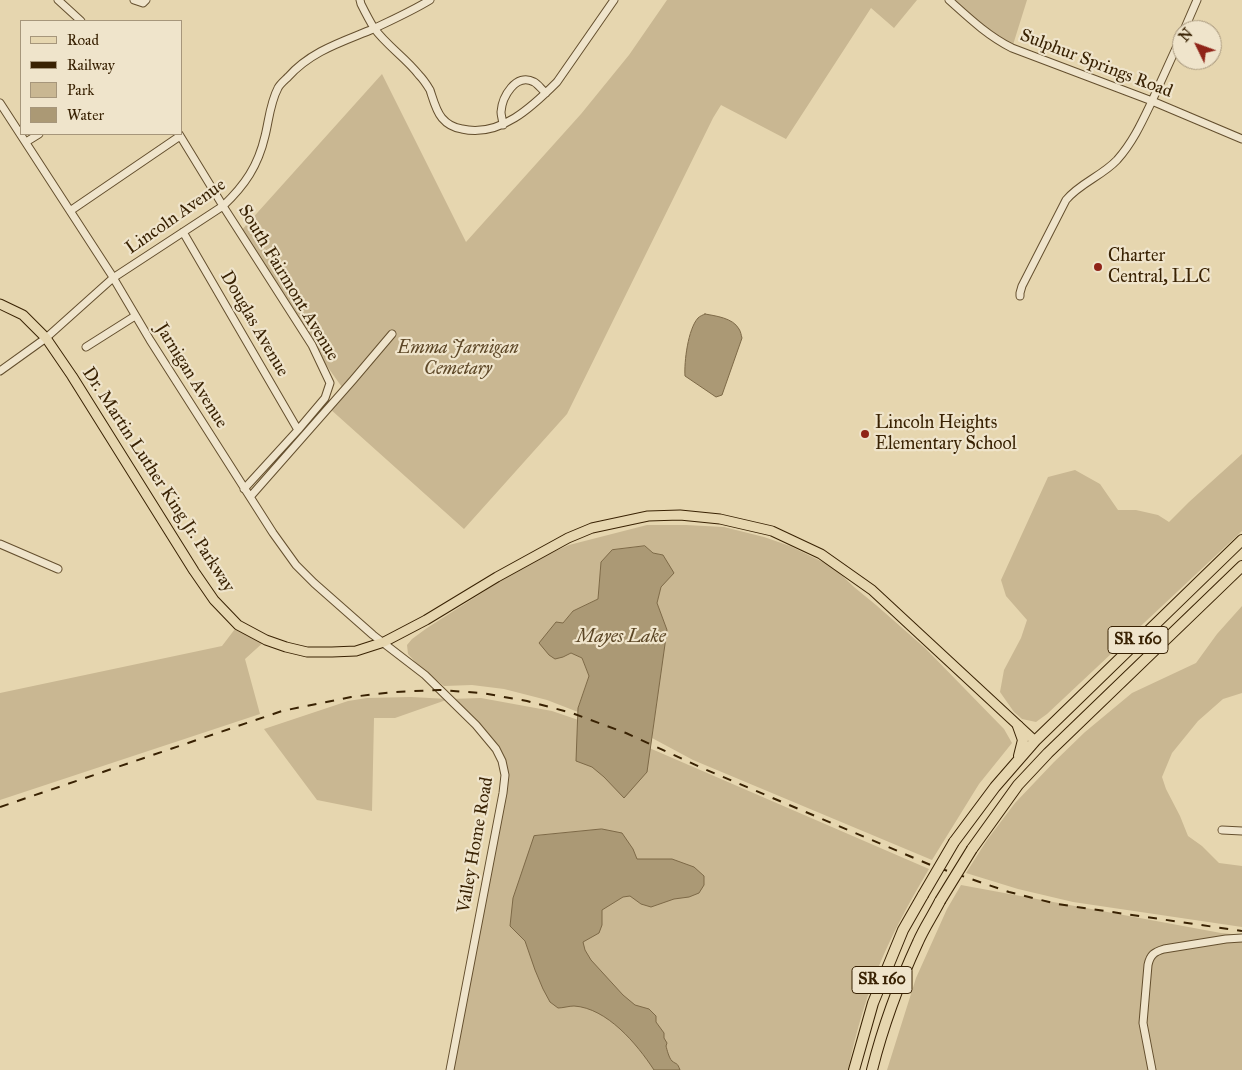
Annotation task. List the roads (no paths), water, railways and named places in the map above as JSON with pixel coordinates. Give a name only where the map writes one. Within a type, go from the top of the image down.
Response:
[{"type":"highway","name":"SR 160","points":[[854,1070],[873,1003],[885,973],[904,930],[954,842],[995,787],[1035,741],[1242,540]]},
{"type":"highway","name":"SR 160","points":[[872,1070],[889,1014],[918,941],[972,849],[1018,785],[1063,738],[1242,566]]},
{"type":"highway","points":[[1018,726],[1023,740],[1018,760]]},
{"type":"highway","points":[[1035,741],[1046,744],[1063,738]]},
{"type":"highway","points":[[1034,769],[1038,752],[1035,741]]},
{"type":"main road","name":"Dr. Martin Luther King Jr. Parkway","points":[[0,304],[23,315],[46,338],[214,600],[238,625],[266,640],[307,652],[356,651],[384,642],[426,620],[560,542],[592,528],[648,516],[680,515],[720,519],[772,531],[821,554],[872,590],[1035,741]]},
{"type":"street","points":[[58,0],[80,20]]},
{"type":"street","points":[[134,0],[143,3],[146,0]]},
{"type":"street","points":[[360,0],[374,28],[418,72],[429,88],[442,118],[456,128],[470,131],[487,130],[503,124],[528,108],[546,93],[557,82],[614,0]]},
{"type":"street","name":"Lincoln Avenue","points":[[0,371],[46,338],[114,278],[223,206],[238,191],[249,176],[260,155],[271,104],[279,87],[295,68],[329,46],[374,28],[430,0]]},
{"type":"street","name":"Sulphur Springs Road","points":[[949,0],[986,33],[1012,48],[1152,101],[1242,139]]},
{"type":"street","points":[[1188,20],[1197,0]]},
{"type":"street","points":[[1020,296],[1022,286],[1066,200],[1074,191],[1110,166],[1134,138],[1172,57]]},
{"type":"street","points":[[503,124],[501,112],[505,97],[510,88],[518,81],[534,82],[546,93]]},
{"type":"street","name":"Jarnigan Avenue","points":[[0,103],[20,133]]},
{"type":"street","name":"Jarnigan Avenue","points":[[21,135],[114,278],[135,316],[272,533],[296,564],[314,583],[373,635],[384,642]]},
{"type":"street","points":[[26,142],[37,135]]},
{"type":"street","points":[[70,211],[180,135]]},
{"type":"street","name":"South Fairmont Avenue","points":[[180,135],[312,345],[330,383],[325,398],[244,489]]},
{"type":"street","name":"Douglas Avenue","points":[[184,232],[298,430]]},
{"type":"street","points":[[86,347],[135,316]]},
{"type":"street","points":[[250,497],[392,334]]},
{"type":"street","points":[[0,544],[58,569]]},
{"type":"street","name":"Valley Home Road","points":[[384,642],[424,675],[476,725],[496,749],[504,768],[503,793],[450,1070]]},
{"type":"street","points":[[1222,830],[1242,831]]},
{"type":"street","points":[[1152,1070],[1142,1023],[1150,956],[1156,951],[1164,949],[1226,938],[1242,938]]},
{"type":"water","points":[[705,314],[733,322],[741,332],[742,338],[722,395],[716,397],[685,376],[689,337],[698,318]]},
{"type":"water","name":"Mayes Lake","points":[[645,546],[653,553],[663,555],[674,573],[661,587],[657,603],[667,630],[647,772],[624,798],[592,767],[576,761],[578,708],[589,676],[582,658],[571,653],[555,659],[539,643],[556,622],[563,623],[573,611],[598,599],[601,562],[612,550]]},
{"type":"water","points":[[602,829],[622,833],[633,849],[637,859],[672,859],[694,867],[704,876],[704,885],[699,893],[651,907],[641,904],[630,896],[623,897],[602,910],[602,925],[599,933],[583,942],[591,960],[623,995],[635,1005],[649,1009],[656,1016],[656,1022],[664,1033],[669,1056],[680,1070],[654,1070],[630,1039],[609,1020],[598,1013],[574,1006],[558,1008],[550,1002],[535,970],[525,941],[510,926],[513,898],[534,836]]},
{"type":"railway","points":[[0,807],[282,711],[351,697],[394,692],[440,690],[482,693],[527,701],[572,713],[626,733],[702,768],[933,866],[1009,892],[1057,904],[1242,931]]},
{"type":"place","name":"Charter Central, LLC","points":[[1098,267]]},
{"type":"place","name":"Lincoln Heights Elementary School","points":[[865,434]]},
{"type":"park label","name":"Emma Jarnigan Cemetary","points":[[458,359]]}]
